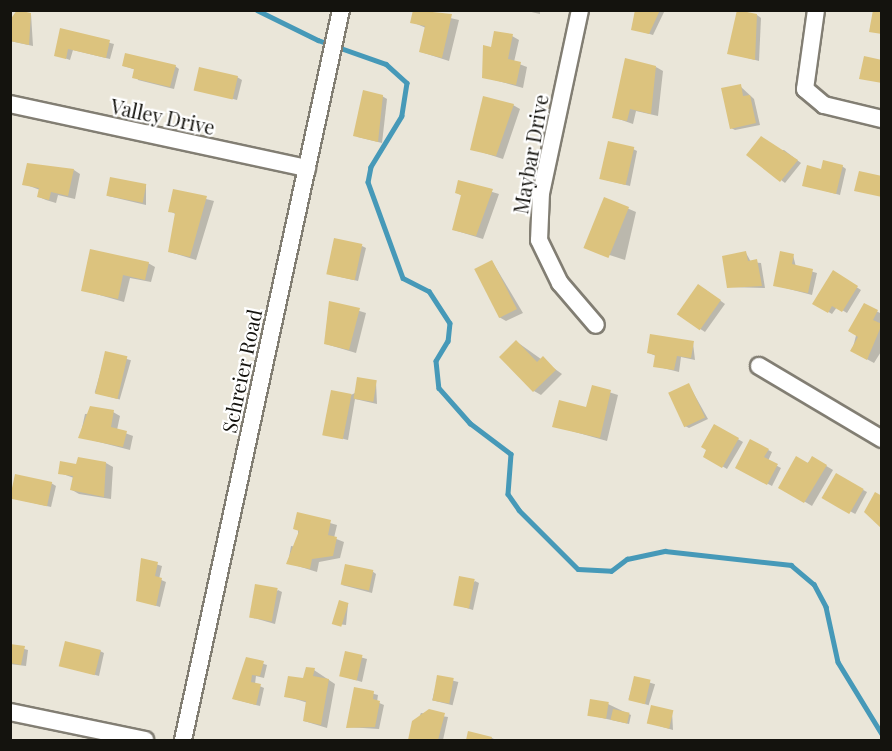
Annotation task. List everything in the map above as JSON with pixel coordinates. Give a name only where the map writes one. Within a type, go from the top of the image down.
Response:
[{"type":"street","name":"Maybar Drive","points":[[580,10],[542,193],[539,240],[560,283],[596,325]]},
{"type":"street","points":[[816,10],[805,89],[824,105],[882,120]]},
{"type":"street","name":"Schreier Road","points":[[183,741],[341,12]]},
{"type":"street","name":"Valley Drive","points":[[10,104],[307,168]]},
{"type":"street","points":[[759,366],[882,440]]},
{"type":"street","points":[[10,712],[145,741]]},
{"type":"building","points":[[17,10],[31,13],[29,45],[10,41],[10,20]]},
{"type":"building","points":[[413,10],[452,14],[442,58],[419,52],[425,26],[410,23]]},
{"type":"building","points":[[635,10],[660,10],[649,34],[631,30]]},
{"type":"building","points":[[737,10],[757,14],[755,60],[727,54]]},
{"type":"building","points":[[873,10],[882,10],[882,34],[869,32]]},
{"type":"building","points":[[60,28],[110,40],[106,58],[68,49],[66,59],[54,56]]},
{"type":"building","points":[[494,31],[513,34],[508,59],[521,62],[516,85],[482,78],[483,45],[491,47]]},
{"type":"building","points":[[125,53],[176,65],[170,87],[132,78],[134,69],[122,66]]},
{"type":"building","points":[[864,56],[882,60],[882,83],[859,79]]},
{"type":"building","points":[[625,58],[656,66],[651,114],[630,109],[627,121],[612,118]]},
{"type":"building","points":[[199,67],[238,76],[233,99],[194,90]]},
{"type":"building","points":[[741,84],[743,96],[750,95],[756,123],[730,129],[721,88]]},
{"type":"building","points":[[363,90],[383,95],[378,142],[353,136]]},
{"type":"building","points":[[483,96],[514,104],[496,156],[470,150]]},
{"type":"building","points":[[761,136],[798,160],[780,182],[746,155]]},
{"type":"building","points":[[608,141],[634,147],[626,185],[599,179]]},
{"type":"building","points":[[823,160],[843,165],[836,194],[802,186],[807,165],[821,169]]},
{"type":"building","points":[[27,163],[74,169],[68,196],[51,192],[49,200],[37,197],[39,188],[22,185]]},
{"type":"building","points":[[859,171],[882,176],[882,197],[854,191]]},
{"type":"building","points":[[110,177],[146,184],[143,203],[106,196]]},
{"type":"building","points":[[458,180],[493,189],[476,236],[452,230],[461,195],[455,193]]},
{"type":"building","points":[[173,189],[207,196],[190,257],[168,252],[175,213],[168,212]]},
{"type":"building","points":[[604,197],[629,207],[608,258],[583,248]]},
{"type":"building","points":[[334,238],[362,244],[355,280],[326,274]]},
{"type":"building","points":[[90,249],[149,262],[145,280],[123,275],[118,299],[81,291]]},
{"type":"building","points":[[746,251],[748,261],[757,259],[762,286],[727,288],[722,256]]},
{"type":"building","points":[[780,251],[794,254],[792,264],[813,269],[808,293],[773,286]]},
{"type":"building","points":[[492,260],[517,309],[499,318],[474,269]]},
{"type":"building","points":[[833,270],[858,286],[842,312],[832,306],[828,313],[812,304]]},
{"type":"building","points":[[698,284],[721,300],[700,330],[677,314]]},
{"type":"building","points":[[329,301],[360,308],[349,350],[324,344]]},
{"type":"building","points":[[864,303],[878,310],[873,320],[882,324],[867,360],[850,351],[858,337],[848,331]]},
{"type":"building","points":[[650,334],[694,341],[691,358],[677,356],[674,370],[653,367],[655,355],[647,353]]},
{"type":"building","points":[[516,340],[537,362],[543,356],[556,370],[533,392],[499,357]]},
{"type":"building","points":[[105,351],[127,356],[118,399],[95,394]]},
{"type":"building","points":[[357,377],[377,380],[373,402],[354,399]]},
{"type":"building","points":[[689,383],[705,417],[684,427],[668,393]]},
{"type":"building","points":[[592,385],[611,390],[600,438],[552,427],[559,400],[586,407]]},
{"type":"building","points":[[331,390],[352,394],[343,439],[322,435]]},
{"type":"building","points":[[90,406],[114,410],[111,427],[127,431],[123,447],[78,438]]},
{"type":"building","points":[[714,424],[739,438],[722,468],[703,457],[706,450],[701,447]]},
{"type":"building","points":[[750,439],[769,449],[764,457],[778,464],[767,485],[735,468]]},
{"type":"building","points":[[796,456],[808,463],[812,456],[827,465],[804,503],[778,488]]},
{"type":"building","points":[[78,457],[106,462],[104,497],[70,490],[73,476],[58,474],[60,461],[76,464]]},
{"type":"building","points":[[836,473],[864,489],[849,514],[822,498]]},
{"type":"building","points":[[15,474],[52,482],[47,506],[10,498]]},
{"type":"building","points":[[875,492],[882,496],[882,529],[864,512]]},
{"type":"building","points":[[297,512],[331,520],[328,535],[337,537],[333,556],[312,559],[310,569],[286,564],[299,531],[293,529]]},
{"type":"building","points":[[141,558],[158,562],[155,576],[162,578],[156,606],[136,601]]},
{"type":"building","points":[[345,564],[373,570],[369,591],[341,585]]},
{"type":"building","points":[[459,576],[475,579],[469,609],[453,605]]},
{"type":"building","points":[[255,584],[278,588],[272,621],[249,617]]},
{"type":"building","points":[[339,600],[349,603],[341,627],[332,624]]},
{"type":"building","points":[[65,641],[101,650],[95,675],[59,666]]},
{"type":"building","points":[[10,644],[25,646],[21,665],[10,663]]},
{"type":"building","points":[[345,651],[363,655],[357,680],[339,676]]},
{"type":"building","points":[[246,657],[264,661],[260,676],[252,675],[251,682],[261,684],[256,705],[232,699]]},
{"type":"building","points":[[306,667],[315,668],[313,676],[329,679],[321,725],[303,721],[306,701],[284,697],[288,676],[303,678]]},
{"type":"building","points":[[437,675],[454,678],[449,704],[432,701]]},
{"type":"building","points":[[634,676],[651,680],[645,704],[628,700]]},
{"type":"building","points":[[354,687],[374,691],[373,699],[380,701],[375,727],[346,728]]},
{"type":"building","points":[[590,699],[609,702],[606,719],[587,716]]},
{"type":"building","points":[[651,705],[673,710],[669,729],[647,724]]},
{"type":"building","points":[[429,709],[445,713],[438,740],[408,740],[412,721]]},
{"type":"building","points":[[613,709],[630,713],[627,724],[611,720]]},
{"type":"building","points":[[468,731],[492,737],[491,740],[466,740]]},
{"type":"waterway","points":[[257,10],[318,40],[386,64],[407,83],[402,116],[371,167],[368,182],[403,278],[429,291],[450,323],[448,341],[436,361],[439,388],[470,423],[511,454],[508,494],[519,510],[578,569],[611,571],[627,559],[665,551],[791,565],[814,584],[826,607],[838,662],[882,734]]}]
